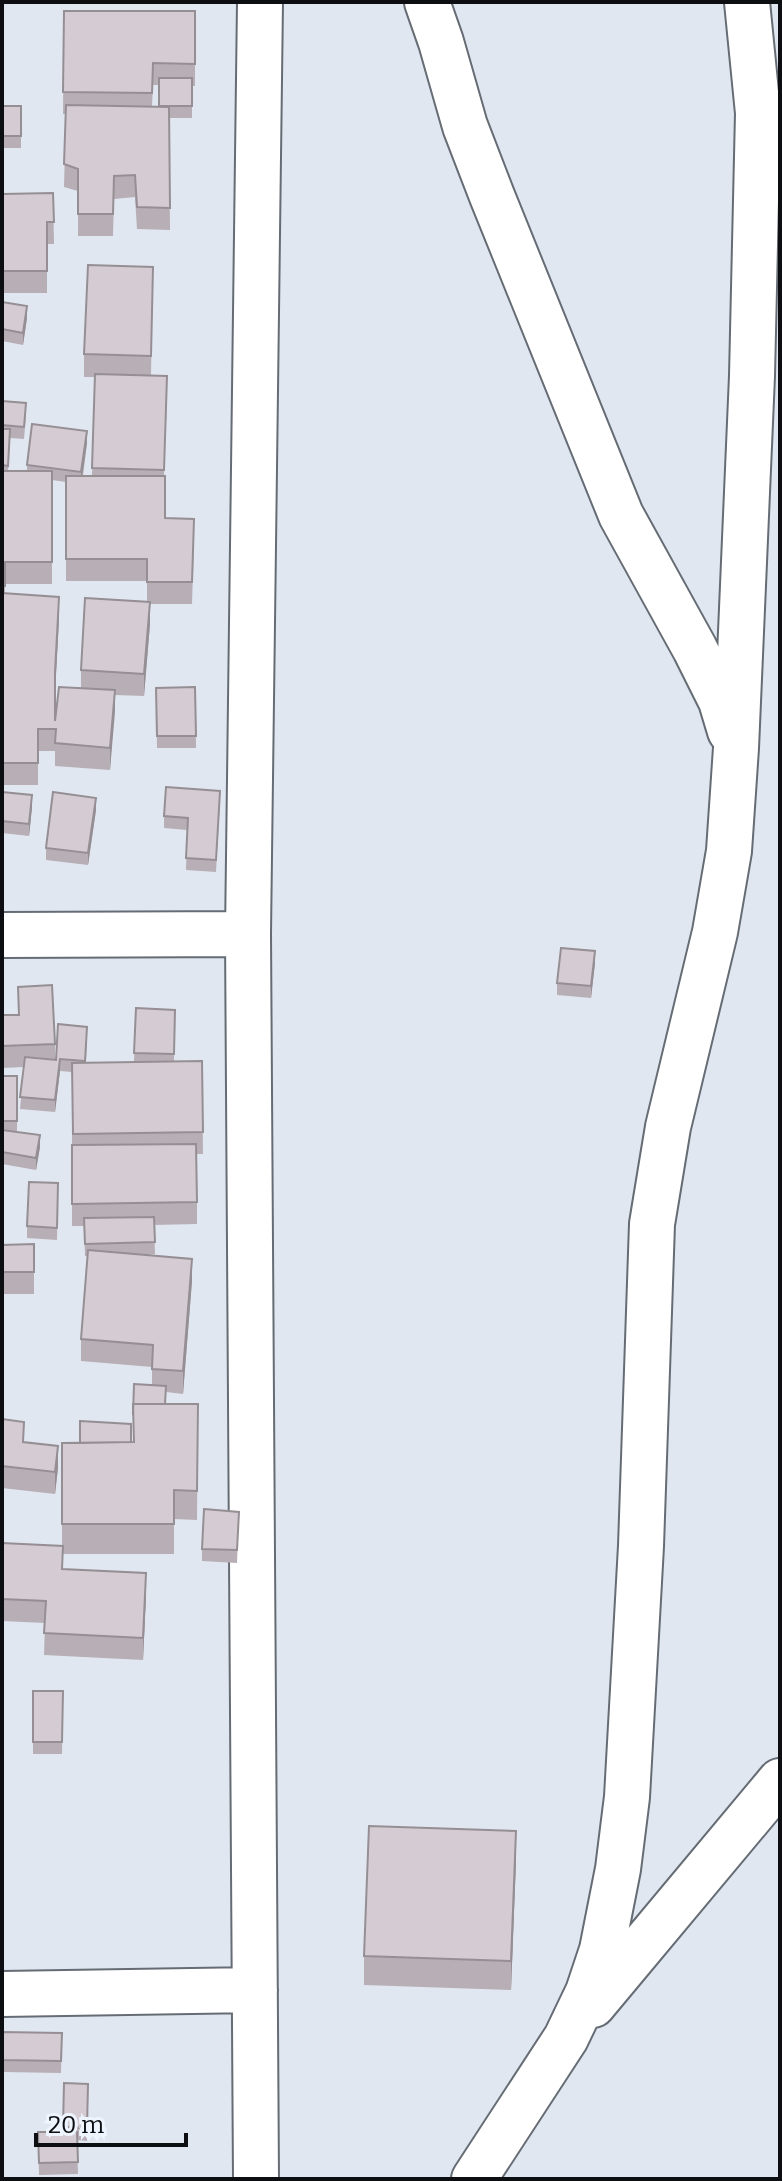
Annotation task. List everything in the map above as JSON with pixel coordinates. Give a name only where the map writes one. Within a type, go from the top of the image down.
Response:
[{"type":"street","points":[[256,2179],[248,934],[260,2]]},
{"type":"street","points":[[427,2],[465,126],[486,182],[621,515],[715,688],[736,748]]},
{"type":"street","points":[[566,2038],[588,1992],[602,1950],[618,1869],[627,1797],[641,1546],[652,1224],[668,1127],[715,932],[727,865],[736,748],[752,376],[758,113],[747,2]]},
{"type":"street","points":[[2,935],[248,934]]},
{"type":"street","points":[[474,2179],[566,2038],[780,1781]]},
{"type":"street","points":[[2,1994],[255,1990]]},
{"type":"building","points":[[64,11],[195,11],[195,64],[153,63],[152,93],[63,92]]},
{"type":"building","points":[[159,78],[192,78],[192,106],[159,106]]},
{"type":"building","points":[[66,105],[169,107],[170,208],[137,207],[135,175],[114,176],[113,214],[78,214],[78,169],[64,164]]},
{"type":"building","points":[[2,106],[21,106],[21,136],[2,136]]},
{"type":"building","points":[[53,193],[54,222],[47,222],[47,271],[2,271],[2,194]]},
{"type":"building","points":[[88,265],[153,267],[151,356],[84,354]]},
{"type":"building","points":[[2,302],[27,306],[23,333],[2,329]]},
{"type":"building","points":[[95,374],[167,376],[164,470],[92,468]]},
{"type":"building","points":[[2,401],[26,403],[24,427],[2,425]]},
{"type":"building","points":[[32,424],[87,431],[81,472],[27,465]]},
{"type":"building","points":[[2,429],[10,429],[8,466],[2,465]]},
{"type":"building","points":[[2,471],[52,471],[52,562],[5,562],[5,586],[2,586]]},
{"type":"building","points":[[66,476],[165,476],[165,518],[194,519],[192,582],[147,582],[147,559],[66,559]]},
{"type":"building","points":[[2,593],[59,597],[55,721],[59,687],[115,690],[110,748],[55,743],[56,729],[38,729],[38,763],[2,763]]},
{"type":"building","points":[[85,598],[150,602],[144,674],[81,670]]},
{"type":"building","points":[[195,687],[196,736],[157,736],[156,688]]},
{"type":"building","points":[[166,787],[220,791],[216,860],[186,858],[188,818],[164,816]]},
{"type":"building","points":[[2,792],[32,795],[29,824],[2,821]]},
{"type":"building","points":[[53,792],[96,798],[88,853],[46,848]]},
{"type":"building","points":[[561,948],[595,951],[591,986],[557,983]]},
{"type":"building","points":[[52,985],[55,1044],[2,1046],[2,1015],[19,1015],[18,987]]},
{"type":"building","points":[[136,1008],[175,1010],[174,1054],[134,1053]]},
{"type":"building","points":[[58,1024],[87,1027],[85,1061],[60,1059],[55,1100],[20,1097],[25,1057],[56,1060]]},
{"type":"building","points":[[202,1061],[203,1132],[73,1134],[72,1063]]},
{"type":"building","points":[[2,1076],[17,1076],[17,1121],[2,1121]]},
{"type":"building","points":[[2,1130],[40,1135],[36,1158],[2,1152]]},
{"type":"building","points":[[196,1144],[197,1202],[72,1204],[72,1145]]},
{"type":"building","points":[[29,1182],[58,1183],[57,1228],[27,1226]]},
{"type":"building","points":[[154,1217],[155,1242],[85,1244],[84,1218]]},
{"type":"building","points":[[34,1244],[34,1272],[2,1272],[2,1245]]},
{"type":"building","points":[[88,1250],[192,1259],[183,1371],[152,1369],[153,1345],[81,1339]]},
{"type":"building","points":[[134,1384],[166,1386],[165,1404],[133,1404]]},
{"type":"building","points":[[133,1404],[198,1404],[197,1491],[174,1490],[174,1524],[62,1524],[62,1443],[134,1442]]},
{"type":"building","points":[[2,1419],[24,1422],[23,1442],[58,1446],[55,1472],[2,1466]]},
{"type":"building","points":[[80,1421],[131,1424],[131,1442],[80,1443]]},
{"type":"building","points":[[204,1509],[239,1512],[237,1550],[202,1549]]},
{"type":"building","points":[[2,1543],[63,1546],[62,1569],[146,1573],[143,1638],[44,1633],[46,1601],[2,1599]]},
{"type":"building","points":[[33,1691],[63,1691],[62,1742],[33,1742]]},
{"type":"building","points":[[369,1826],[516,1831],[511,1961],[364,1956]]},
{"type":"building","points":[[2,2032],[62,2033],[61,2061],[2,2060]]},
{"type":"building","points":[[64,2083],[88,2084],[87,2128],[63,2127]]},
{"type":"building","points":[[38,2132],[77,2132],[78,2162],[39,2163]]}]
